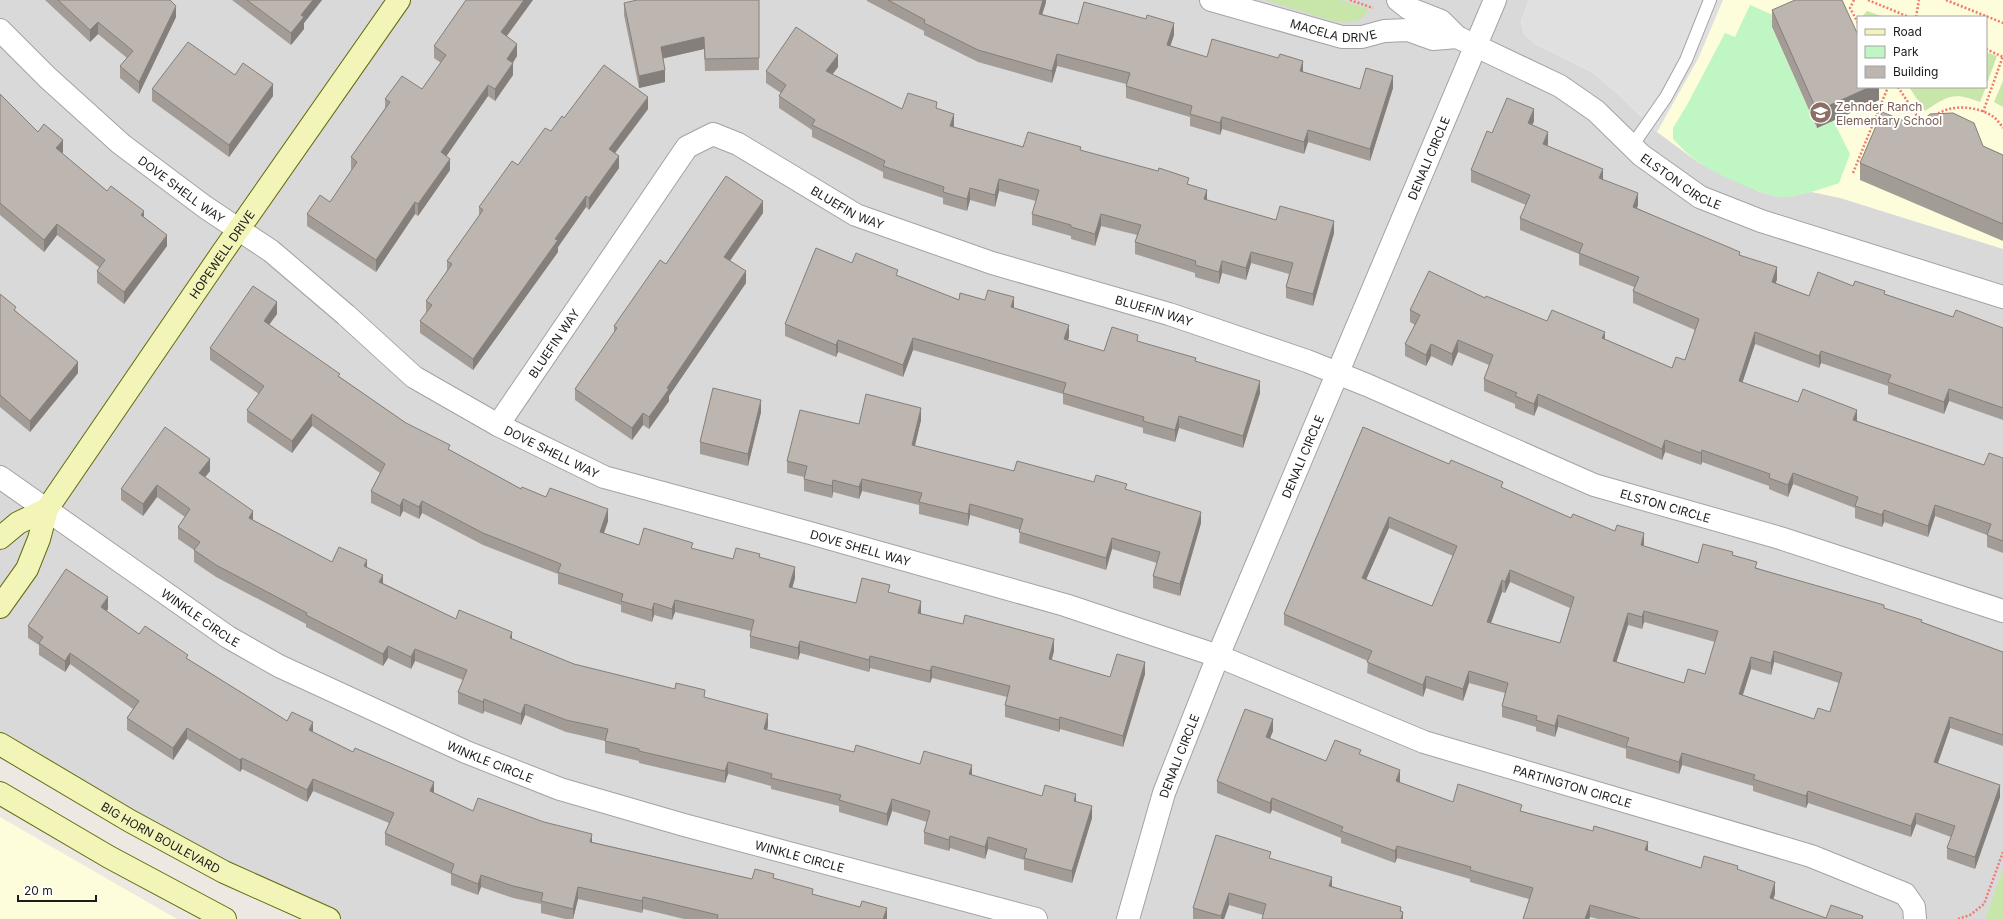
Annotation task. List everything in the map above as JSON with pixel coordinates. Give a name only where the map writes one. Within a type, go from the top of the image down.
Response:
[{"type":"street","name":"HOPEWELL DRIVE","points":[[0,607],[27,569],[39,539],[47,509],[238,229],[399,0]]},
{"type":"street","name":"MACELA DRIVE","points":[[1211,0],[1342,37],[1362,37],[1384,31],[1408,30],[1433,39],[1466,42]]},
{"type":"street","points":[[1398,0],[1408,8],[1441,21],[1466,42]]},
{"type":"street","name":"DENALI CIRCLE","points":[[1128,919],[1164,793],[1218,656],[1338,374],[1466,42],[1495,0]]},
{"type":"street","name":"DOVE SHELL WAY","points":[[0,30],[48,78],[121,144],[204,207],[271,251],[346,315],[414,377],[498,425],[604,477],[810,533],[1057,603],[1218,656]]},
{"type":"street","name":"ELSTON CIRCLE","points":[[1466,42],[1560,86],[1596,111],[1641,154],[1700,197],[1761,221],[2003,297]]},
{"type":"street","name":"BLUEFIN WAY","points":[[498,425],[687,147],[713,134],[738,144],[856,215],[992,263],[1169,314],[1307,361],[1338,374]]},
{"type":"street","name":"ELSTON CIRCLE","points":[[1338,374],[1367,385],[1594,485],[1780,538],[2003,611]]},
{"type":"street","name":"WINKLE CIRCLE","points":[[0,477],[228,637],[279,666],[466,752],[560,789],[691,827],[1036,919]]},
{"type":"street","name":"HOPEWELL DRIVE","points":[[0,538],[18,523],[47,509]]},
{"type":"street","name":"PARTINGTON CIRCLE","points":[[1218,656],[1424,742],[1811,856],[1905,894],[1914,907],[1915,919]]},
{"type":"street","name":"BIG HORN BOULEVARD","points":[[0,744],[130,821],[224,872],[329,919]]},
{"type":"street","points":[[0,792],[109,857],[225,919]]},
{"type":"lane","points":[[1632,146],[1666,97],[1686,60],[1710,0]]},
{"type":"path","points":[[1350,0],[1373,8]]},
{"type":"path","points":[[1854,0],[1850,8],[1857,21]]},
{"type":"path","points":[[1868,0],[1907,16]]},
{"type":"path","points":[[1916,16],[1919,0]]},
{"type":"path","points":[[1946,0],[1986,16]]},
{"type":"path","points":[[1987,17],[2003,23]]},
{"type":"path","points":[[1983,112],[2003,56],[1987,49]]},
{"type":"path","points":[[1853,173],[1888,88]]},
{"type":"path","points":[[1899,88],[1924,125],[1929,121]]},
{"type":"path","points":[[1934,117],[1938,113],[1957,108],[1979,110],[1996,118],[2003,128]]},
{"type":"path","points":[[1958,919],[1970,915],[1984,904],[2003,852]]},
{"type":"shaded area","points":[[0,0],[2003,0],[2003,919],[329,919],[0,744]]},
{"type":"shaded area","name":"Zehnder Ranch Elementary School","points":[[1529,0],[2003,0],[2003,249],[1840,198],[1811,192],[1780,197],[1760,192],[1699,163],[1657,132],[1617,93],[1592,72],[1535,44],[1524,34],[1521,21]]},
{"type":"shaded area","points":[[1529,0],[1723,0],[1698,59],[1657,132],[1617,93],[1592,72],[1535,44],[1524,34],[1521,21]]},
{"type":"shaded area","points":[[0,817],[177,919],[0,919]]},
{"type":"green space","points":[[1265,0],[1339,0],[1369,9],[1363,17],[1356,21],[1337,22]]},
{"type":"green space","points":[[1750,5],[1787,21],[1772,28],[1817,128],[1833,120],[1850,154],[1839,183],[1809,193],[1793,196],[1779,197],[1771,195],[1737,182],[1698,162],[1673,139],[1673,128],[1687,105],[1725,33],[1735,37]]},
{"type":"green space","points":[[1867,11],[1881,16],[1863,16]]},
{"type":"green space","points":[[1987,52],[1997,56],[1987,83]]},
{"type":"green space","points":[[2003,81],[2003,107],[1994,102]]},
{"type":"green space","points":[[1910,88],[1986,88],[1980,102],[1957,96],[1946,98],[1925,111]]},
{"type":"green space","points":[[2003,869],[2003,919],[1985,919],[1987,914]]},
{"type":"building","points":[[58,0],[170,0],[176,6],[139,82],[120,66],[133,51],[98,22],[90,30]]},
{"type":"building","points":[[247,0],[313,0],[301,15],[304,17],[291,33]]},
{"type":"building","points":[[466,0],[524,0],[501,32],[517,44],[507,59],[513,63],[495,89],[488,85],[441,152],[450,159],[418,204],[415,202],[376,260],[307,214],[320,195],[330,202],[357,162],[351,157],[390,102],[385,99],[402,76],[422,89],[446,55],[434,46]]},
{"type":"building","points":[[637,0],[759,0],[759,58],[705,59],[704,37],[661,47],[665,70],[639,76],[624,3]]},
{"type":"building","points":[[888,0],[1043,0],[1039,14],[1078,24],[1084,2],[1146,19],[1147,15],[1174,23],[1167,45],[1207,57],[1212,39],[1278,58],[1280,54],[1303,61],[1300,71],[1360,89],[1366,68],[1393,76],[1370,149],[1308,130],[1304,142],[1222,117],[1220,123],[1190,114],[1192,106],[1126,86],[1130,73],[1057,54],[1052,71],[978,50],[924,23],[925,20]]},
{"type":"building","points":[[1795,0],[1842,0],[1857,33],[1857,88],[1868,88],[1817,111],[1772,10]]},
{"type":"building","points":[[796,27],[838,55],[826,71],[902,109],[908,93],[937,102],[936,108],[954,114],[950,126],[1023,147],[1028,132],[1081,147],[1080,150],[1158,171],[1159,168],[1189,178],[1187,184],[1207,190],[1204,199],[1276,220],[1280,206],[1334,221],[1313,294],[1286,287],[1293,263],[1251,252],[1246,268],[1222,261],[1219,272],[1195,265],[1196,261],[1135,242],[1141,225],[1101,214],[1095,234],[1071,227],[1071,225],[1032,214],[1039,190],[999,179],[995,195],[970,188],[967,199],[943,192],[944,187],[883,166],[885,161],[812,125],[815,120],[779,96],[786,85],[766,71]]},
{"type":"building","points":[[188,42],[235,75],[243,63],[273,84],[229,145],[152,89]]},
{"type":"building","points":[[604,65],[648,97],[609,149],[619,156],[589,198],[586,196],[555,239],[558,240],[473,359],[420,321],[432,305],[426,301],[452,264],[447,261],[483,210],[479,207],[512,161],[518,165],[545,128],[551,131],[562,116],[564,118]]},
{"type":"building","points":[[0,94],[38,132],[44,124],[63,140],[56,148],[107,191],[111,186],[144,211],[141,215],[167,235],[124,292],[97,271],[105,260],[57,224],[44,240],[0,203]]},
{"type":"building","points":[[1507,98],[1534,109],[1528,123],[1548,132],[1543,144],[1603,169],[1599,178],[1638,193],[1633,207],[1740,252],[1739,255],[1777,267],[1772,282],[1809,296],[1818,272],[1853,286],[1855,281],[1885,291],[1884,294],[1953,317],[1956,310],[2003,328],[2003,408],[1949,389],[1944,402],[1888,382],[1891,375],[1821,351],[1819,356],[1755,332],[1739,381],[1798,402],[1803,389],[1857,410],[1853,420],[1984,465],[1989,453],[2003,458],[2003,541],[1987,535],[1991,524],[1935,505],[1928,526],[1884,510],[1882,515],[1855,506],[1858,497],[1793,473],[1788,485],[1769,478],[1770,474],[1702,450],[1701,453],[1665,440],[1662,449],[1538,394],[1534,404],[1515,396],[1517,393],[1484,379],[1493,355],[1458,340],[1452,354],[1431,344],[1426,355],[1405,344],[1420,315],[1410,310],[1429,271],[1485,298],[1486,296],[1547,321],[1552,310],[1605,332],[1602,338],[1672,368],[1676,357],[1685,360],[1699,319],[1633,291],[1639,277],[1579,253],[1583,244],[1520,218],[1530,195],[1471,170],[1487,131],[1492,133]]},
{"type":"building","points":[[1882,112],[1917,126],[1930,114],[1953,113],[1974,123],[1983,146],[2003,155],[2003,224],[1860,163]]},
{"type":"building","points":[[726,176],[763,201],[724,257],[746,271],[649,417],[643,413],[632,428],[575,389],[617,328],[614,326],[660,260],[666,264]]},
{"type":"building","points":[[816,248],[852,263],[856,253],[898,270],[896,275],[959,300],[960,293],[985,300],[988,290],[1014,297],[1011,307],[1069,325],[1064,339],[1104,351],[1112,327],[1138,335],[1137,341],[1196,358],[1195,361],[1260,381],[1243,436],[1179,416],[1175,430],[1143,421],[1144,417],[1063,393],[1066,383],[913,338],[903,365],[838,340],[836,345],[785,324]]},
{"type":"building","points":[[253,286],[277,302],[264,321],[340,374],[338,376],[406,423],[450,445],[448,449],[521,489],[522,487],[546,497],[550,488],[608,509],[600,532],[639,545],[644,528],[693,543],[691,548],[733,559],[736,548],[760,554],[759,557],[795,567],[789,587],[856,603],[862,578],[890,585],[888,592],[921,601],[918,613],[963,624],[965,615],[1054,639],[1049,659],[1110,677],[1117,654],[1145,662],[1123,736],[1060,717],[1059,720],[1005,705],[1010,686],[932,666],[930,671],[870,656],[869,660],[800,641],[798,648],[750,636],[754,620],[675,600],[672,609],[654,603],[652,610],[621,601],[623,594],[558,572],[561,564],[483,533],[422,501],[419,507],[403,499],[400,506],[371,491],[385,464],[312,414],[292,441],[247,410],[264,386],[210,348]]},
{"type":"building","points":[[0,294],[16,307],[14,310],[78,362],[30,421],[0,395]]},
{"type":"building","points":[[713,388],[761,400],[748,454],[700,442]]},
{"type":"building","points":[[866,394],[921,408],[912,445],[1014,471],[1017,461],[1094,482],[1096,475],[1127,484],[1125,489],[1201,512],[1180,584],[1153,576],[1160,552],[1112,538],[1106,558],[1019,532],[1023,519],[970,504],[968,514],[919,502],[922,493],[862,479],[859,487],[833,480],[832,486],[804,479],[807,466],[787,461],[800,410],[859,424]]},
{"type":"building","points":[[165,427],[210,459],[199,473],[253,511],[249,518],[332,562],[339,547],[367,560],[364,566],[383,575],[379,582],[456,619],[459,610],[512,632],[510,638],[574,664],[675,689],[676,683],[705,690],[704,697],[768,714],[764,729],[854,752],[856,745],[920,764],[924,751],[972,765],[969,774],[1042,796],[1045,785],[1076,794],[1074,801],[1092,806],[1072,871],[1024,858],[1027,849],[988,837],[985,847],[950,836],[949,840],[924,832],[930,811],[892,799],[887,814],[839,800],[841,795],[771,778],[772,774],[728,762],[725,771],[639,751],[639,749],[605,741],[608,729],[566,720],[525,704],[521,714],[484,699],[483,702],[458,692],[467,670],[415,649],[411,657],[388,646],[383,654],[306,615],[307,613],[216,565],[194,550],[200,542],[178,527],[190,509],[157,485],[143,504],[121,489]]},
{"type":"building","points":[[1363,427],[1449,464],[1451,460],[1503,482],[1501,487],[1571,518],[1573,514],[1615,531],[1617,525],[1644,533],[1641,545],[1698,563],[1703,544],[1733,552],[1732,555],[1757,562],[1755,568],[1884,605],[1884,608],[1922,620],[1921,622],[2003,652],[2003,735],[1950,717],[1934,762],[2000,785],[1975,857],[1947,848],[1955,826],[1916,813],[1911,826],[1808,791],[1806,796],[1753,779],[1755,775],[1682,753],[1679,762],[1626,746],[1629,738],[1558,715],[1555,726],[1536,720],[1537,716],[1502,706],[1508,683],[1469,671],[1463,689],[1426,676],[1423,685],[1367,662],[1372,651],[1284,614]],"holes":[[[1389,517],[1457,546],[1432,606],[1362,578]],[[1510,570],[1574,597],[1560,643],[1487,622],[1502,580],[1505,582]],[[1644,611],[1718,631],[1705,674],[1688,669],[1684,683],[1613,661],[1628,613],[1642,617]],[[1774,651],[1842,673],[1830,712],[1818,708],[1814,719],[1739,694],[1751,657],[1771,663]]]},
{"type":"building","points":[[66,569],[108,597],[101,607],[139,634],[145,626],[188,655],[186,658],[287,721],[292,712],[313,722],[309,730],[353,752],[355,748],[434,782],[430,791],[473,811],[478,798],[544,822],[592,834],[590,842],[752,879],[755,869],[774,874],[773,878],[813,889],[812,894],[860,907],[862,901],[887,908],[883,919],[717,919],[718,915],[643,897],[642,901],[578,887],[573,909],[541,901],[543,893],[513,886],[481,875],[478,884],[451,873],[454,864],[385,833],[394,813],[313,779],[307,790],[242,758],[240,760],[187,728],[173,748],[127,718],[139,701],[70,653],[65,661],[39,643],[43,637],[28,626]]},
{"type":"building","points":[[1245,709],[1273,719],[1266,737],[1326,761],[1335,740],[1361,750],[1359,754],[1400,770],[1396,781],[1453,802],[1458,784],[1522,805],[1520,811],[1593,831],[1594,826],[1648,842],[1645,850],[1701,868],[1704,856],[1738,866],[1737,869],[1775,882],[1770,898],[1826,918],[1831,905],[1863,916],[1862,919],[1641,919],[1590,905],[1585,919],[1523,919],[1533,888],[1470,870],[1471,867],[1397,846],[1395,851],[1341,831],[1343,827],[1272,798],[1270,803],[1217,781]]},
{"type":"building","points":[[1216,835],[1271,852],[1269,858],[1332,877],[1329,886],[1401,907],[1400,911],[1403,912],[1401,919],[1262,919],[1266,904],[1229,893],[1221,916],[1193,908]]},
{"type":"place","name":"Zehnder Ranch Elementary School","points":[[1820,113]]}]
